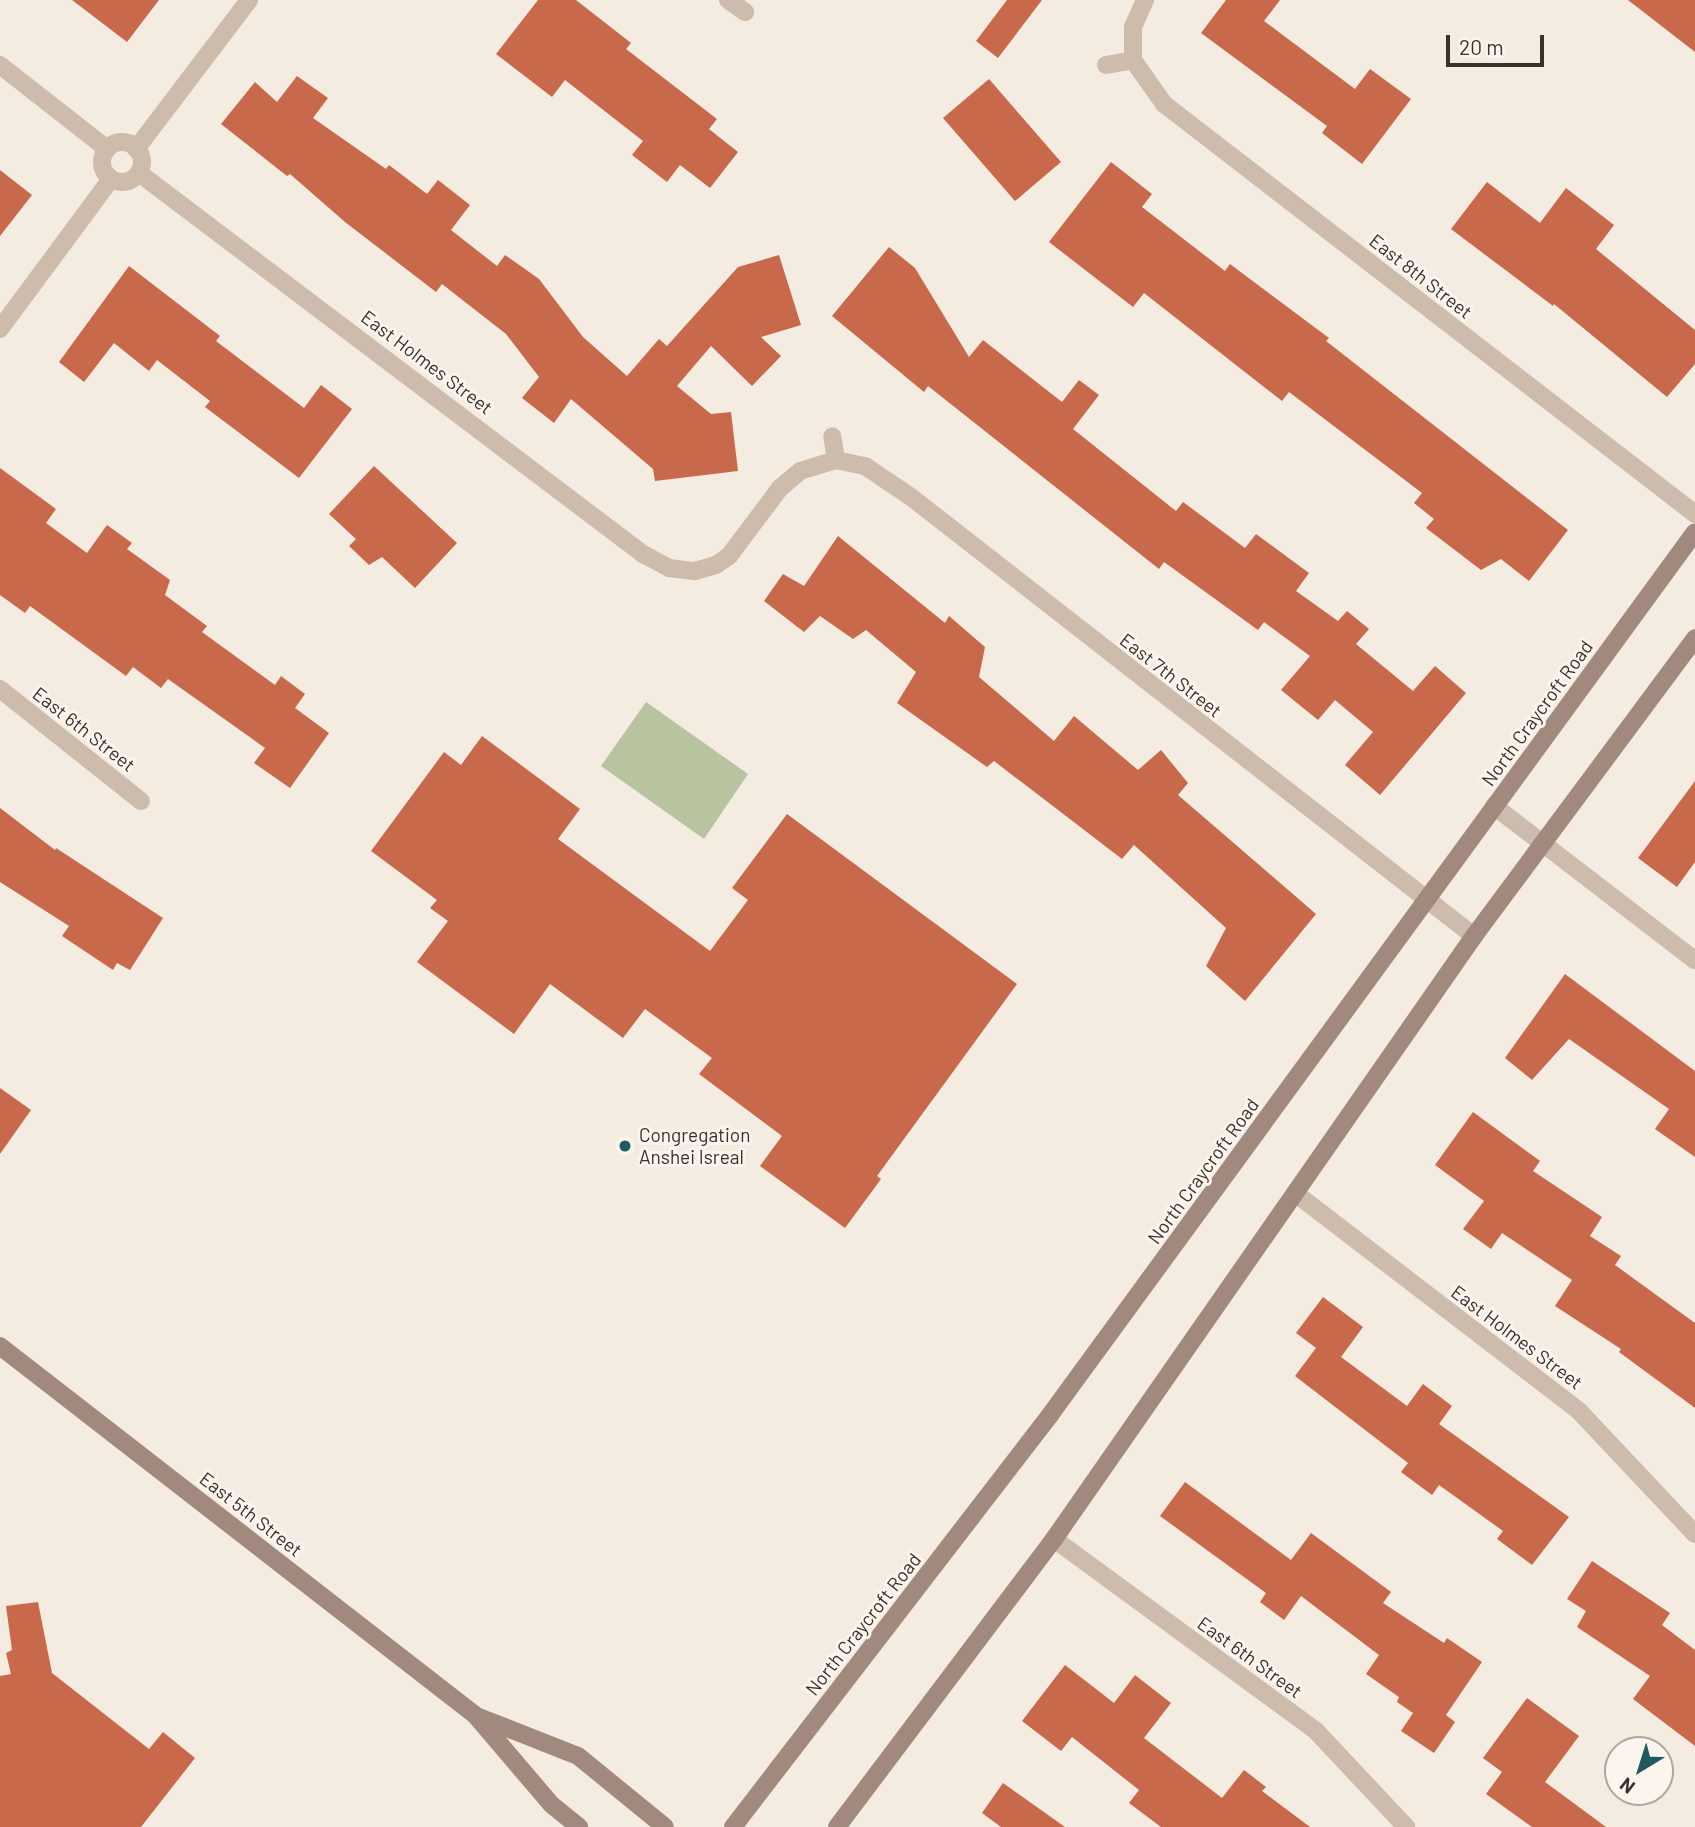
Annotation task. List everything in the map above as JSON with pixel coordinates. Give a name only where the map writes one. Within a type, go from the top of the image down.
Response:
[{"type":"main road","name":"North Craycroft Road","points":[[733,1827],[1050,1415],[1695,531]]},
{"type":"main road","points":[[836,1827],[1054,1539],[1474,936],[1695,638]]},
{"type":"main road","name":"East 5th Street","points":[[0,1346],[475,1715],[552,1805],[579,1827]]},
{"type":"main road","name":"East 5th Street","points":[[475,1715],[578,1756],[665,1827]]},
{"type":"street","points":[[136,149],[249,0]]},
{"type":"street","points":[[728,0],[745,12]]},
{"type":"street","points":[[1106,65],[1133,60],[1133,27],[1145,0]]},
{"type":"street","name":"East 8th Street","points":[[1133,60],[1164,104],[1695,514]]},
{"type":"street","points":[[0,65],[107,149]]},
{"type":"street","points":[[118,143],[136,149],[142,160],[139,173],[123,182],[111,178],[102,162],[107,149],[118,143]]},
{"type":"street","name":"East Holmes Street","points":[[139,173],[643,554],[669,568],[695,571],[716,565],[729,556],[780,488],[800,471],[836,460]]},
{"type":"street","points":[[0,329],[111,178]]},
{"type":"street","points":[[832,436],[836,460]]},
{"type":"street","name":"East 7th Street","points":[[836,460],[865,466],[911,498],[1474,936]]},
{"type":"street","name":"East 6th Street","points":[[0,689],[141,801]]},
{"type":"street","points":[[1494,806],[1541,845],[1695,960]]},
{"type":"street","name":"East Holmes Street","points":[[1295,1193],[1579,1411],[1695,1534]]},
{"type":"street","name":"East 6th Street","points":[[1054,1539],[1315,1731],[1406,1827]]},
{"type":"green space","points":[[646,702],[748,774],[704,839],[601,766]]},
{"type":"building","points":[[72,0],[159,0],[127,42]]},
{"type":"building","points":[[538,0],[576,0],[631,43],[626,49],[717,119],[709,129],[738,152],[710,188],[680,165],[667,182],[632,155],[643,141],[565,80],[552,97],[496,54]]},
{"type":"building","points":[[1007,0],[1042,0],[998,58],[976,41]]},
{"type":"building","points":[[1226,0],[1280,0],[1264,21],[1355,89],[1370,69],[1411,99],[1362,164],[1322,133],[1327,126],[1201,33]]},
{"type":"building","points":[[1628,0],[1695,0],[1695,52]]},
{"type":"building","points":[[297,76],[328,98],[313,118],[386,169],[389,165],[427,194],[438,180],[470,205],[451,230],[497,266],[505,255],[539,279],[583,337],[627,376],[659,339],[667,346],[738,267],[779,255],[801,325],[761,337],[781,356],[752,386],[711,346],[677,386],[711,414],[731,412],[738,471],[655,481],[653,469],[571,399],[554,423],[522,398],[539,377],[506,334],[442,284],[436,292],[345,222],[290,174],[287,176],[221,124],[255,82],[277,102]]},
{"type":"building","points":[[989,79],[1061,162],[1015,201],[943,118]]},
{"type":"building","points":[[1111,162],[1152,194],[1142,207],[1225,271],[1230,264],[1329,338],[1326,341],[1568,530],[1529,581],[1501,559],[1481,570],[1426,528],[1434,519],[1414,503],[1422,493],[1289,392],[1282,401],[1144,293],[1133,307],[1049,242]]},
{"type":"building","points":[[0,170],[32,195],[0,236]]},
{"type":"building","points":[[1487,182],[1540,223],[1566,188],[1614,225],[1596,249],[1695,330],[1695,364],[1667,397],[1554,304],[1553,306],[1451,229]]},
{"type":"building","points":[[889,247],[915,268],[969,357],[983,340],[1062,402],[1079,380],[1099,395],[1073,429],[1176,511],[1183,502],[1245,548],[1256,534],[1309,573],[1296,591],[1338,621],[1347,611],[1369,629],[1356,644],[1413,691],[1435,666],[1466,693],[1380,795],[1345,765],[1373,732],[1335,700],[1318,720],[1281,690],[1310,656],[1264,622],[1258,630],[1164,562],[1159,569],[928,386],[924,392],[832,316]]},
{"type":"building","points":[[129,266],[220,336],[216,341],[304,408],[321,385],[352,409],[299,478],[205,407],[210,401],[157,360],[149,371],[114,343],[84,382],[59,362]]},
{"type":"building","points":[[374,466],[457,543],[415,588],[382,557],[369,565],[349,546],[356,539],[329,514]]},
{"type":"building","points":[[0,468],[56,509],[46,523],[87,553],[107,525],[132,543],[127,549],[170,580],[165,595],[207,626],[202,632],[275,685],[281,676],[305,694],[295,708],[329,733],[290,788],[254,763],[265,748],[168,679],[161,688],[133,667],[126,676],[30,606],[25,613],[0,595]]},
{"type":"building","points":[[838,536],[945,623],[949,616],[985,647],[979,677],[1054,741],[1074,716],[1138,770],[1161,750],[1188,783],[1178,795],[1316,914],[1245,1001],[1206,966],[1226,928],[1134,845],[1122,859],[994,761],[987,767],[897,703],[916,672],[866,630],[853,639],[820,616],[804,632],[764,601],[783,574],[804,586]]},
{"type":"building","points":[[482,736],[580,809],[558,839],[710,951],[748,900],[732,888],[787,814],[1017,984],[877,1176],[881,1179],[845,1228],[760,1166],[782,1136],[699,1074],[712,1058],[645,1009],[623,1038],[550,984],[514,1034],[417,962],[448,921],[430,908],[437,900],[371,851],[444,752],[461,765]]},
{"type":"building","points":[[1695,781],[1695,862],[1677,887],[1638,858]]},
{"type":"building","points":[[0,808],[55,850],[56,848],[163,918],[130,970],[117,963],[113,970],[62,936],[69,926],[0,882]]},
{"type":"building","points":[[1565,974],[1695,1071],[1695,1157],[1655,1129],[1669,1109],[1569,1039],[1532,1080],[1505,1058]]},
{"type":"building","points":[[0,1088],[31,1110],[0,1154]]},
{"type":"building","points":[[1473,1112],[1540,1161],[1533,1171],[1602,1217],[1590,1236],[1621,1256],[1615,1265],[1695,1323],[1695,1408],[1619,1352],[1621,1349],[1555,1306],[1572,1280],[1502,1233],[1491,1249],[1463,1229],[1484,1201],[1435,1165]]},
{"type":"building","points":[[1323,1297],[1363,1327],[1341,1357],[1407,1406],[1423,1384],[1452,1406],[1439,1424],[1569,1517],[1532,1565],[1497,1539],[1503,1531],[1439,1485],[1432,1495],[1401,1472],[1408,1463],[1295,1376],[1316,1348],[1296,1333]]},
{"type":"building","points":[[1185,1482],[1291,1560],[1311,1533],[1391,1592],[1383,1603],[1444,1643],[1447,1638],[1482,1662],[1446,1715],[1455,1722],[1434,1753],[1401,1731],[1413,1713],[1397,1702],[1399,1697],[1366,1674],[1379,1655],[1301,1596],[1284,1620],[1260,1602],[1266,1593],[1160,1516]]},
{"type":"building","points":[[1592,1561],[1670,1613],[1662,1625],[1695,1650],[1695,1746],[1633,1699],[1650,1676],[1577,1627],[1586,1611],[1567,1599]]},
{"type":"building","points":[[38,1602],[52,1673],[149,1749],[163,1732],[195,1758],[141,1827],[0,1827],[0,1676],[11,1674],[6,1653],[12,1650],[6,1606]]},
{"type":"building","points":[[1065,1665],[1114,1703],[1135,1675],[1171,1703],[1144,1738],[1222,1798],[1244,1770],[1266,1787],[1262,1791],[1310,1827],[1161,1827],[1129,1803],[1139,1790],[1072,1737],[1061,1751],[1022,1721]]},
{"type":"building","points":[[1527,1698],[1579,1736],[1545,1782],[1606,1827],[1532,1827],[1486,1794],[1502,1772],[1483,1758]]},
{"type":"building","points":[[1003,1783],[1065,1827],[1001,1827],[982,1813]]},
{"type":"place","name":"Congregation Anshei Isreal","points":[[625,1146]]}]
